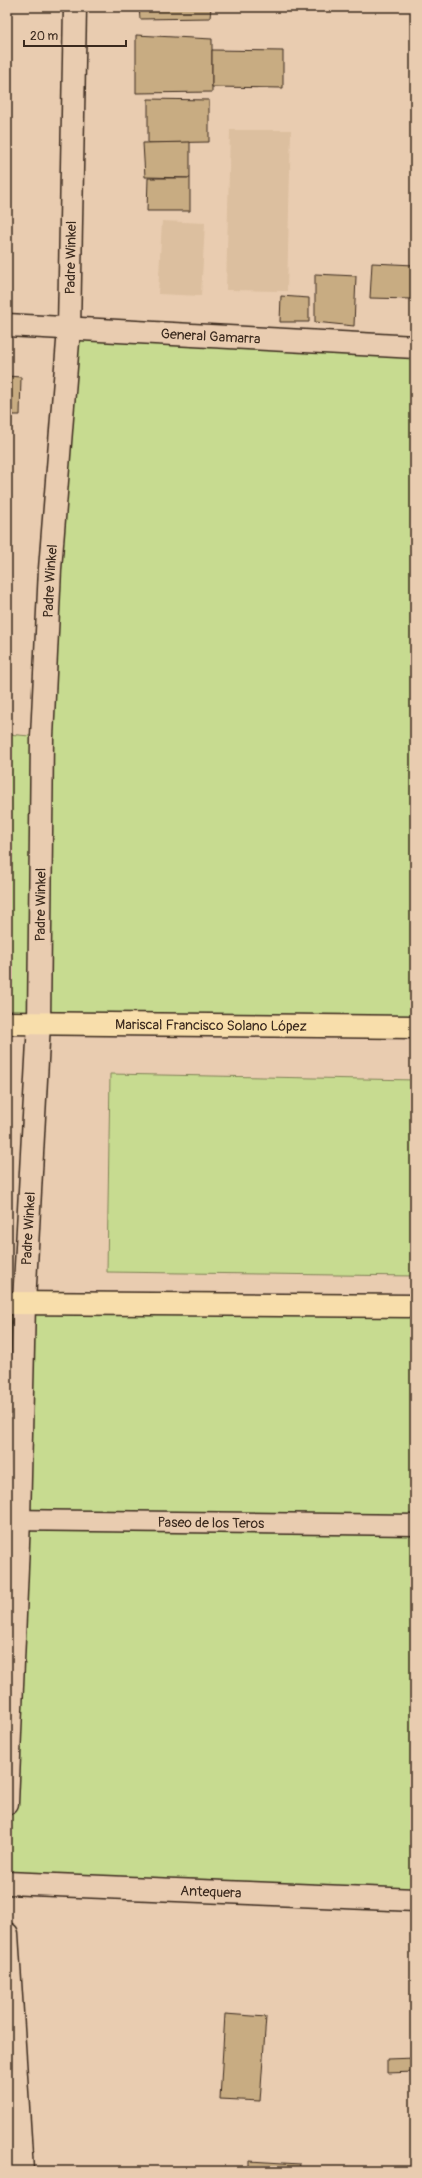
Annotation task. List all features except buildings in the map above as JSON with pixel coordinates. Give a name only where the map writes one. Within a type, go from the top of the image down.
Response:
[{"type":"main road","name":"Mariscal Francisco Solano López","points":[[7,1023],[415,1027]]},
{"type":"main road","points":[[15,1303],[415,1306]]},
{"type":"street","name":"Padre Winkel","points":[[7,1802],[13,1520],[15,1303],[39,1024],[42,729],[50,569],[69,329],[75,7]]},
{"type":"street","name":"General Gamarra","points":[[7,325],[415,347]]},
{"type":"street","name":"Paseo de los Teros","points":[[13,1520],[415,1525]]},
{"type":"street","name":"Antequera","points":[[7,1883],[415,1900]]},
{"type":"street","points":[[7,1934],[22,2171]]},
{"type":"shaded area","points":[[230,130],[291,130],[287,291],[226,290]]},
{"type":"shaded area","points":[[162,221],[205,223],[201,296],[158,294]]},
{"type":"green space","points":[[69,329],[415,345],[415,1027],[7,1023],[7,734],[41,737]]},
{"type":"green space","points":[[110,1074],[415,1080],[415,1276],[107,1272]]},
{"type":"green space","points":[[7,1303],[415,1306],[415,1900],[7,1883]]}]
